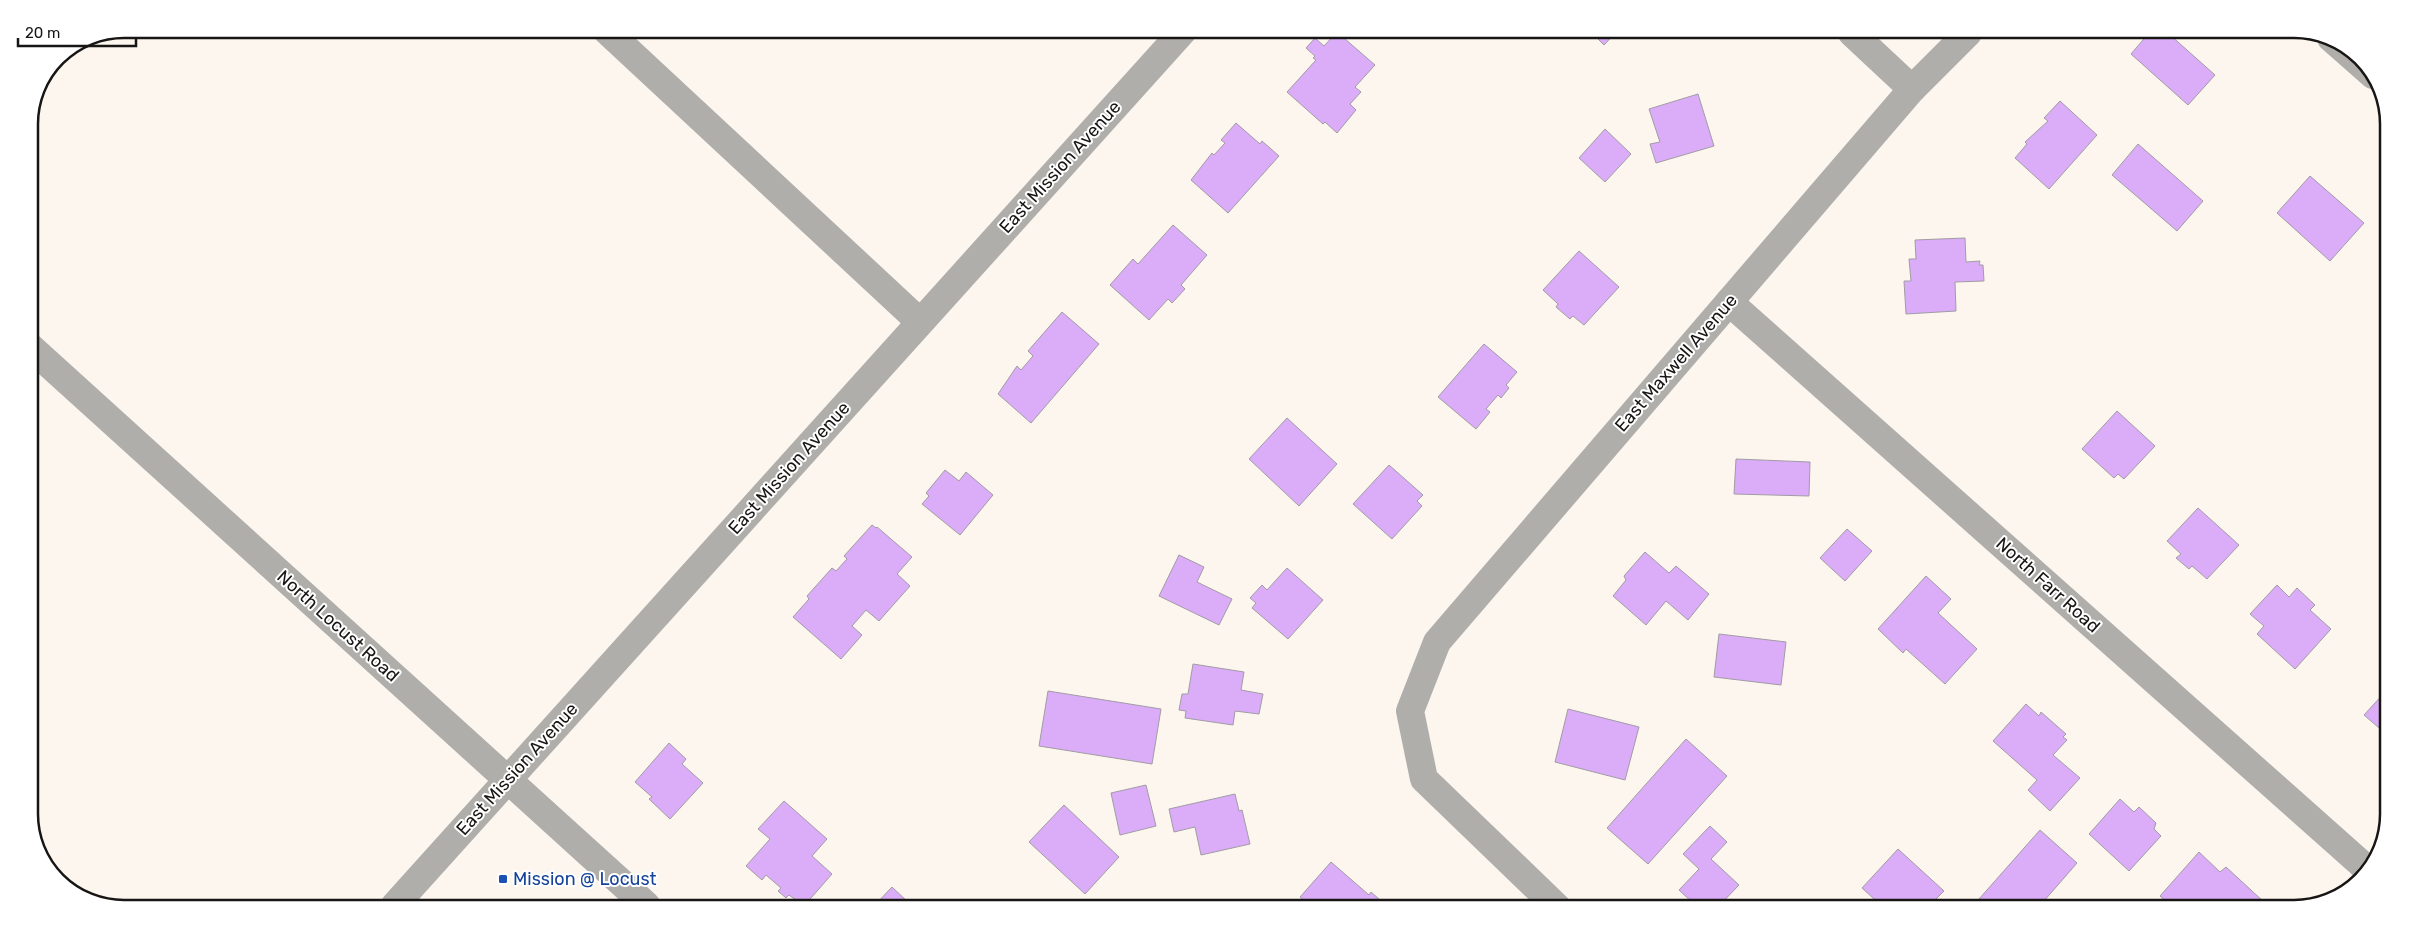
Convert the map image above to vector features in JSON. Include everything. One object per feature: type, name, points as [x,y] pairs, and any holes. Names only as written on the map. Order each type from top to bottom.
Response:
[{"type":"street","points":[[615,38],[920,322]]},
{"type":"street","name":"East Mission Avenue","points":[[400,900],[1177,38]]},
{"type":"street","points":[[1857,38],[1912,89]]},
{"type":"street","name":"East Maxwell Avenue","points":[[1550,900],[1424,779],[1410,711],[1437,642],[1912,89],[1963,38]]},
{"type":"street","name":"North Farr Road","points":[[1729,302],[2364,866]]},
{"type":"street","name":"North Locust Road","points":[[38,354],[640,900]]},
{"type":"building","points":[[1315,38],[1324,46],[1331,38],[1344,38],[1375,65],[1355,87],[1361,92],[1350,104],[1356,110],[1337,133],[1325,122],[1323,124],[1287,92],[1316,60],[1313,58],[1315,56],[1306,48]]},
{"type":"building","points":[[1597,38],[1610,38],[1604,45]]},
{"type":"building","points":[[2145,38],[2173,38],[2215,75],[2188,105],[2131,54]]},
{"type":"building","points":[[1698,94],[1714,146],[1656,163],[1650,144],[1660,142],[1649,109]]},
{"type":"building","points":[[2060,101],[2097,135],[2049,189],[2015,158],[2027,144],[2025,142],[2048,121],[2044,118]]},
{"type":"building","points":[[1236,123],[1260,144],[1262,141],[1279,156],[1228,213],[1191,180],[1212,153],[1214,155],[1225,143],[1221,140]]},
{"type":"building","points":[[1605,129],[1631,154],[1605,182],[1579,158]]},
{"type":"building","points":[[2138,144],[2203,201],[2177,231],[2112,175]]},
{"type":"building","points":[[2310,176],[2364,223],[2330,261],[2277,213]]},
{"type":"building","points":[[1173,225],[1207,255],[1181,285],[1185,289],[1172,303],[1168,299],[1149,320],[1110,285],[1133,259],[1138,264]]},
{"type":"building","points":[[1965,238],[1966,262],[1980,261],[1979,265],[1983,265],[1984,281],[1955,282],[1956,311],[1906,314],[1904,281],[1911,281],[1909,259],[1916,259],[1915,240]]},
{"type":"building","points":[[1579,251],[1619,287],[1584,325],[1573,316],[1570,319],[1556,307],[1558,304],[1543,290]]},
{"type":"building","points":[[1062,312],[1099,344],[1031,423],[998,394],[1017,366],[1021,370],[1033,356],[1028,351]]},
{"type":"building","points":[[1484,344],[1517,372],[1506,385],[1509,388],[1501,398],[1498,395],[1486,409],[1490,412],[1476,429],[1438,397]]},
{"type":"building","points":[[2117,411],[2155,446],[2124,479],[2118,474],[2114,478],[2082,449]]},
{"type":"building","points":[[1287,418],[1337,464],[1299,506],[1249,459]]},
{"type":"building","points":[[1736,459],[1810,462],[1809,496],[1734,494]]},
{"type":"building","points":[[1389,465],[1423,495],[1417,501],[1422,506],[1392,539],[1353,504]]},
{"type":"building","points":[[945,470],[959,481],[966,472],[993,495],[960,535],[922,504],[929,496],[926,493]]},
{"type":"building","points":[[2198,508],[2239,545],[2207,579],[2192,566],[2189,569],[2176,558],[2181,554],[2167,541]]},
{"type":"building","points":[[872,525],[877,527],[912,557],[897,574],[910,586],[879,621],[866,610],[852,626],[862,635],[841,659],[793,617],[809,599],[807,596],[832,568],[836,571],[847,559],[844,556]]},
{"type":"building","points":[[1847,529],[1872,551],[1845,581],[1820,558]]},
{"type":"building","points":[[1645,552],[1669,573],[1676,566],[1709,594],[1688,620],[1666,601],[1646,625],[1613,596],[1626,580],[1624,576]]},
{"type":"building","points":[[1179,555],[1204,567],[1197,582],[1232,599],[1219,625],[1159,596]]},
{"type":"building","points":[[1287,568],[1323,600],[1288,639],[1252,608],[1256,603],[1250,598],[1262,585],[1267,590]]},
{"type":"building","points":[[1926,576],[1951,599],[1938,613],[1977,649],[1945,684],[1906,649],[1903,653],[1878,629]]},
{"type":"building","points":[[2277,585],[2289,597],[2297,588],[2315,605],[2310,610],[2331,629],[2295,669],[2257,634],[2264,626],[2250,614]]},
{"type":"building","points":[[1719,634],[1786,642],[1781,685],[1714,677]]},
{"type":"building","points":[[1193,664],[1244,672],[1241,690],[1263,694],[1259,714],[1235,711],[1233,725],[1185,718],[1186,711],[1179,710],[1182,694],[1188,694]]},
{"type":"building","points":[[1048,691],[1161,709],[1152,764],[1039,746]]},
{"type":"building","points":[[2380,697],[2380,729],[2364,715]]},
{"type":"building","points":[[2026,704],[2039,716],[2041,712],[2066,734],[2063,737],[2067,740],[2053,755],[2080,778],[2050,811],[2028,790],[2037,780],[1993,741]]},
{"type":"building","points":[[1568,709],[1639,727],[1625,780],[1555,762]]},
{"type":"building","points":[[1686,739],[1727,776],[1648,864],[1607,828]]},
{"type":"building","points":[[669,743],[686,759],[682,764],[703,783],[670,819],[649,799],[652,797],[635,782]]},
{"type":"building","points":[[1146,785],[1156,826],[1120,835],[1111,793]]},
{"type":"building","points":[[1235,794],[1239,811],[1242,810],[1250,844],[1201,855],[1195,827],[1174,832],[1169,809]]},
{"type":"building","points":[[2120,799],[2134,812],[2139,807],[2156,823],[2154,829],[2161,836],[2129,871],[2089,834]]},
{"type":"building","points":[[784,801],[827,839],[812,856],[832,874],[809,900],[796,900],[789,895],[786,898],[778,891],[781,888],[766,875],[762,880],[746,866],[770,839],[758,829]]},
{"type":"building","points":[[1064,805],[1119,857],[1085,894],[1029,842]]},
{"type":"building","points":[[1710,826],[1727,842],[1711,859],[1739,885],[1725,900],[1690,900],[1679,890],[1699,869],[1683,854]]},
{"type":"building","points":[[2040,830],[2077,863],[2045,900],[1979,899]]},
{"type":"building","points":[[1898,849],[1944,891],[1935,900],[1875,900],[1862,888]]},
{"type":"building","points":[[2199,852],[2220,872],[2226,867],[2262,900],[2165,900],[2160,896]]},
{"type":"building","points":[[1331,862],[1369,895],[1371,892],[1380,900],[1303,900],[1300,897]]},
{"type":"building","points":[[892,887],[906,900],[880,900]]},
{"type":"place","name":"Mission @ Locust","points":[[503,879]]}]
